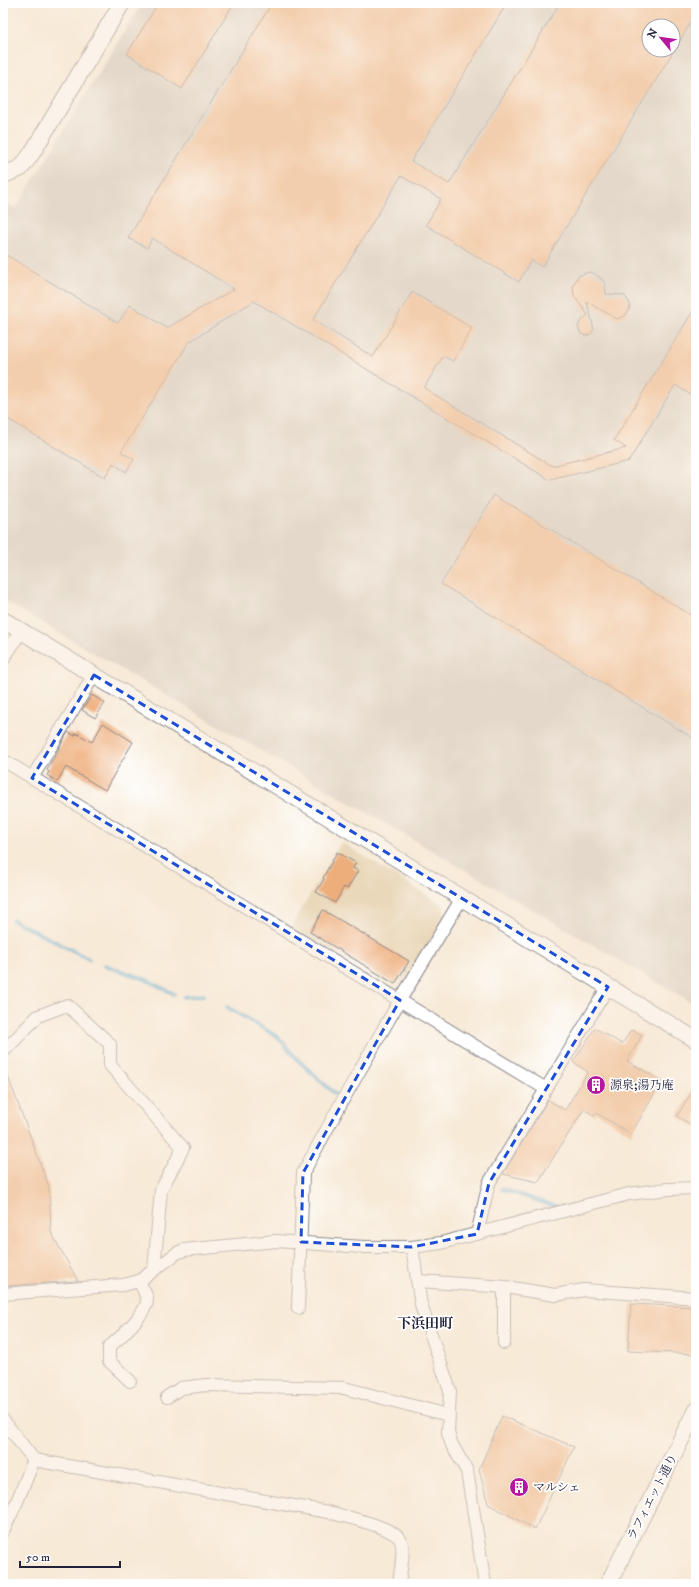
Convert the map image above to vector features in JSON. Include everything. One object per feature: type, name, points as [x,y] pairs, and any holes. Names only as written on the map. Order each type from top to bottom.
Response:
[{"type":"street","points":[[3,175],[21,168],[32,153],[122,3]]},
{"type":"street","points":[[3,620],[696,1040]]},
{"type":"street","points":[[3,660],[21,631]]},
{"type":"street","points":[[32,778],[94,676]]},
{"type":"street","points":[[3,760],[546,1088]]},
{"type":"street","points":[[298,1308],[303,1174],[400,1000],[462,898]]},
{"type":"street","points":[[477,1234],[490,1183],[608,987]]},
{"type":"street","points":[[3,1052],[38,1016],[67,1005],[110,1044],[110,1065],[183,1148],[161,1190],[154,1270]]},
{"type":"street","points":[[3,1294],[123,1285],[139,1281],[177,1253],[184,1250],[276,1241],[364,1247],[412,1247],[441,1243],[629,1194],[668,1189],[696,1188]]},
{"type":"street","points":[[412,1247],[421,1305],[450,1391],[448,1433],[452,1445],[467,1471],[485,1584]]},
{"type":"street","points":[[130,1381],[109,1361],[109,1347],[122,1337],[145,1308],[147,1299],[139,1281]]},
{"type":"street","points":[[418,1281],[504,1287],[555,1295],[584,1290],[696,1298]]},
{"type":"street","points":[[504,1287],[504,1343]]},
{"type":"street","points":[[167,1397],[181,1388],[206,1385],[344,1388],[448,1415]]},
{"type":"street","name":"ラフィエット通り","points":[[608,1584],[696,1410]]},
{"type":"street","points":[[4,1422],[34,1460],[355,1518],[392,1532],[401,1540],[403,1550],[398,1584]]},
{"type":"street","points":[[3,1531],[34,1460]]},
{"type":"highlighted area","points":[[94,675],[608,987],[489,1183],[477,1234],[412,1247],[301,1242],[303,1173],[400,1000],[32,778]]},
{"type":"shaded area","points":[[142,3],[696,3],[696,1005],[3,600],[3,201],[16,208]]},
{"type":"shaded area","points":[[341,842],[443,905],[446,916],[401,989],[395,990],[291,927]]},
{"type":"building","points":[[158,3],[234,3],[182,89],[127,54]]},
{"type":"building","points":[[272,3],[507,3],[411,161],[449,184],[560,3],[696,3],[696,14],[681,39],[681,18],[641,18],[641,58],[669,58],[542,267],[531,260],[519,282],[426,225],[441,199],[401,176],[313,320],[373,357],[412,292],[472,328],[453,361],[443,356],[424,388],[552,466],[626,448],[614,440],[696,306],[696,398],[675,385],[629,461],[550,480],[254,301],[189,342],[121,452],[134,459],[126,472],[113,463],[105,478],[3,416],[3,253],[118,323],[130,305],[167,328],[234,289],[152,238],[147,248],[128,238]]},
{"type":"building","points":[[588,272],[593,273],[602,279],[605,284],[606,294],[624,295],[630,306],[625,316],[617,319],[587,302],[594,329],[591,334],[586,336],[581,334],[578,327],[580,322],[588,315],[574,296],[573,286],[578,276]]},
{"type":"building","points":[[494,495],[696,618],[696,740],[441,584]]},
{"type":"building","points":[[92,695],[105,703],[95,718],[82,710]]},
{"type":"building","points":[[103,723],[133,742],[105,790],[66,767],[57,782],[47,775],[49,772],[47,770],[68,732],[75,736],[76,733],[92,742]]},
{"type":"building","points":[[337,852],[356,863],[353,868],[358,871],[347,889],[344,887],[335,903],[316,892]]},
{"type":"building","points":[[323,910],[409,961],[395,984],[310,932]]},
{"type":"building","points":[[595,1028],[622,1044],[631,1030],[642,1035],[627,1061],[662,1081],[631,1134],[596,1113],[594,1116],[584,1109],[538,1182],[503,1174],[548,1100],[565,1110],[588,1072],[573,1062]]},
{"type":"building","points":[[3,1066],[49,1187],[51,1232],[78,1281],[3,1286]]},
{"type":"building","points":[[696,1085],[696,1128],[677,1116]]},
{"type":"building","points":[[631,1304],[696,1307],[696,1354],[628,1351]]},
{"type":"building","name":"マルシェ","points":[[502,1416],[574,1447],[535,1529],[488,1504],[479,1469]]},
{"type":"waterway","points":[[13,920],[89,959]]},
{"type":"waterway","points":[[104,965],[145,979],[174,994]]},
{"type":"waterway","points":[[184,997],[204,995]]},
{"type":"waterway","points":[[227,1007],[278,1037],[298,1060],[336,1095]]},
{"type":"waterway","points":[[502,1189],[557,1207]]},
{"type":"place","name":"源泉;湯乃庵","points":[[596,1085]]},
{"type":"place","name":"マルシェ","points":[[519,1487]]},
{"type":"district","name":"下浜田町","points":[[425,1323]]}]
